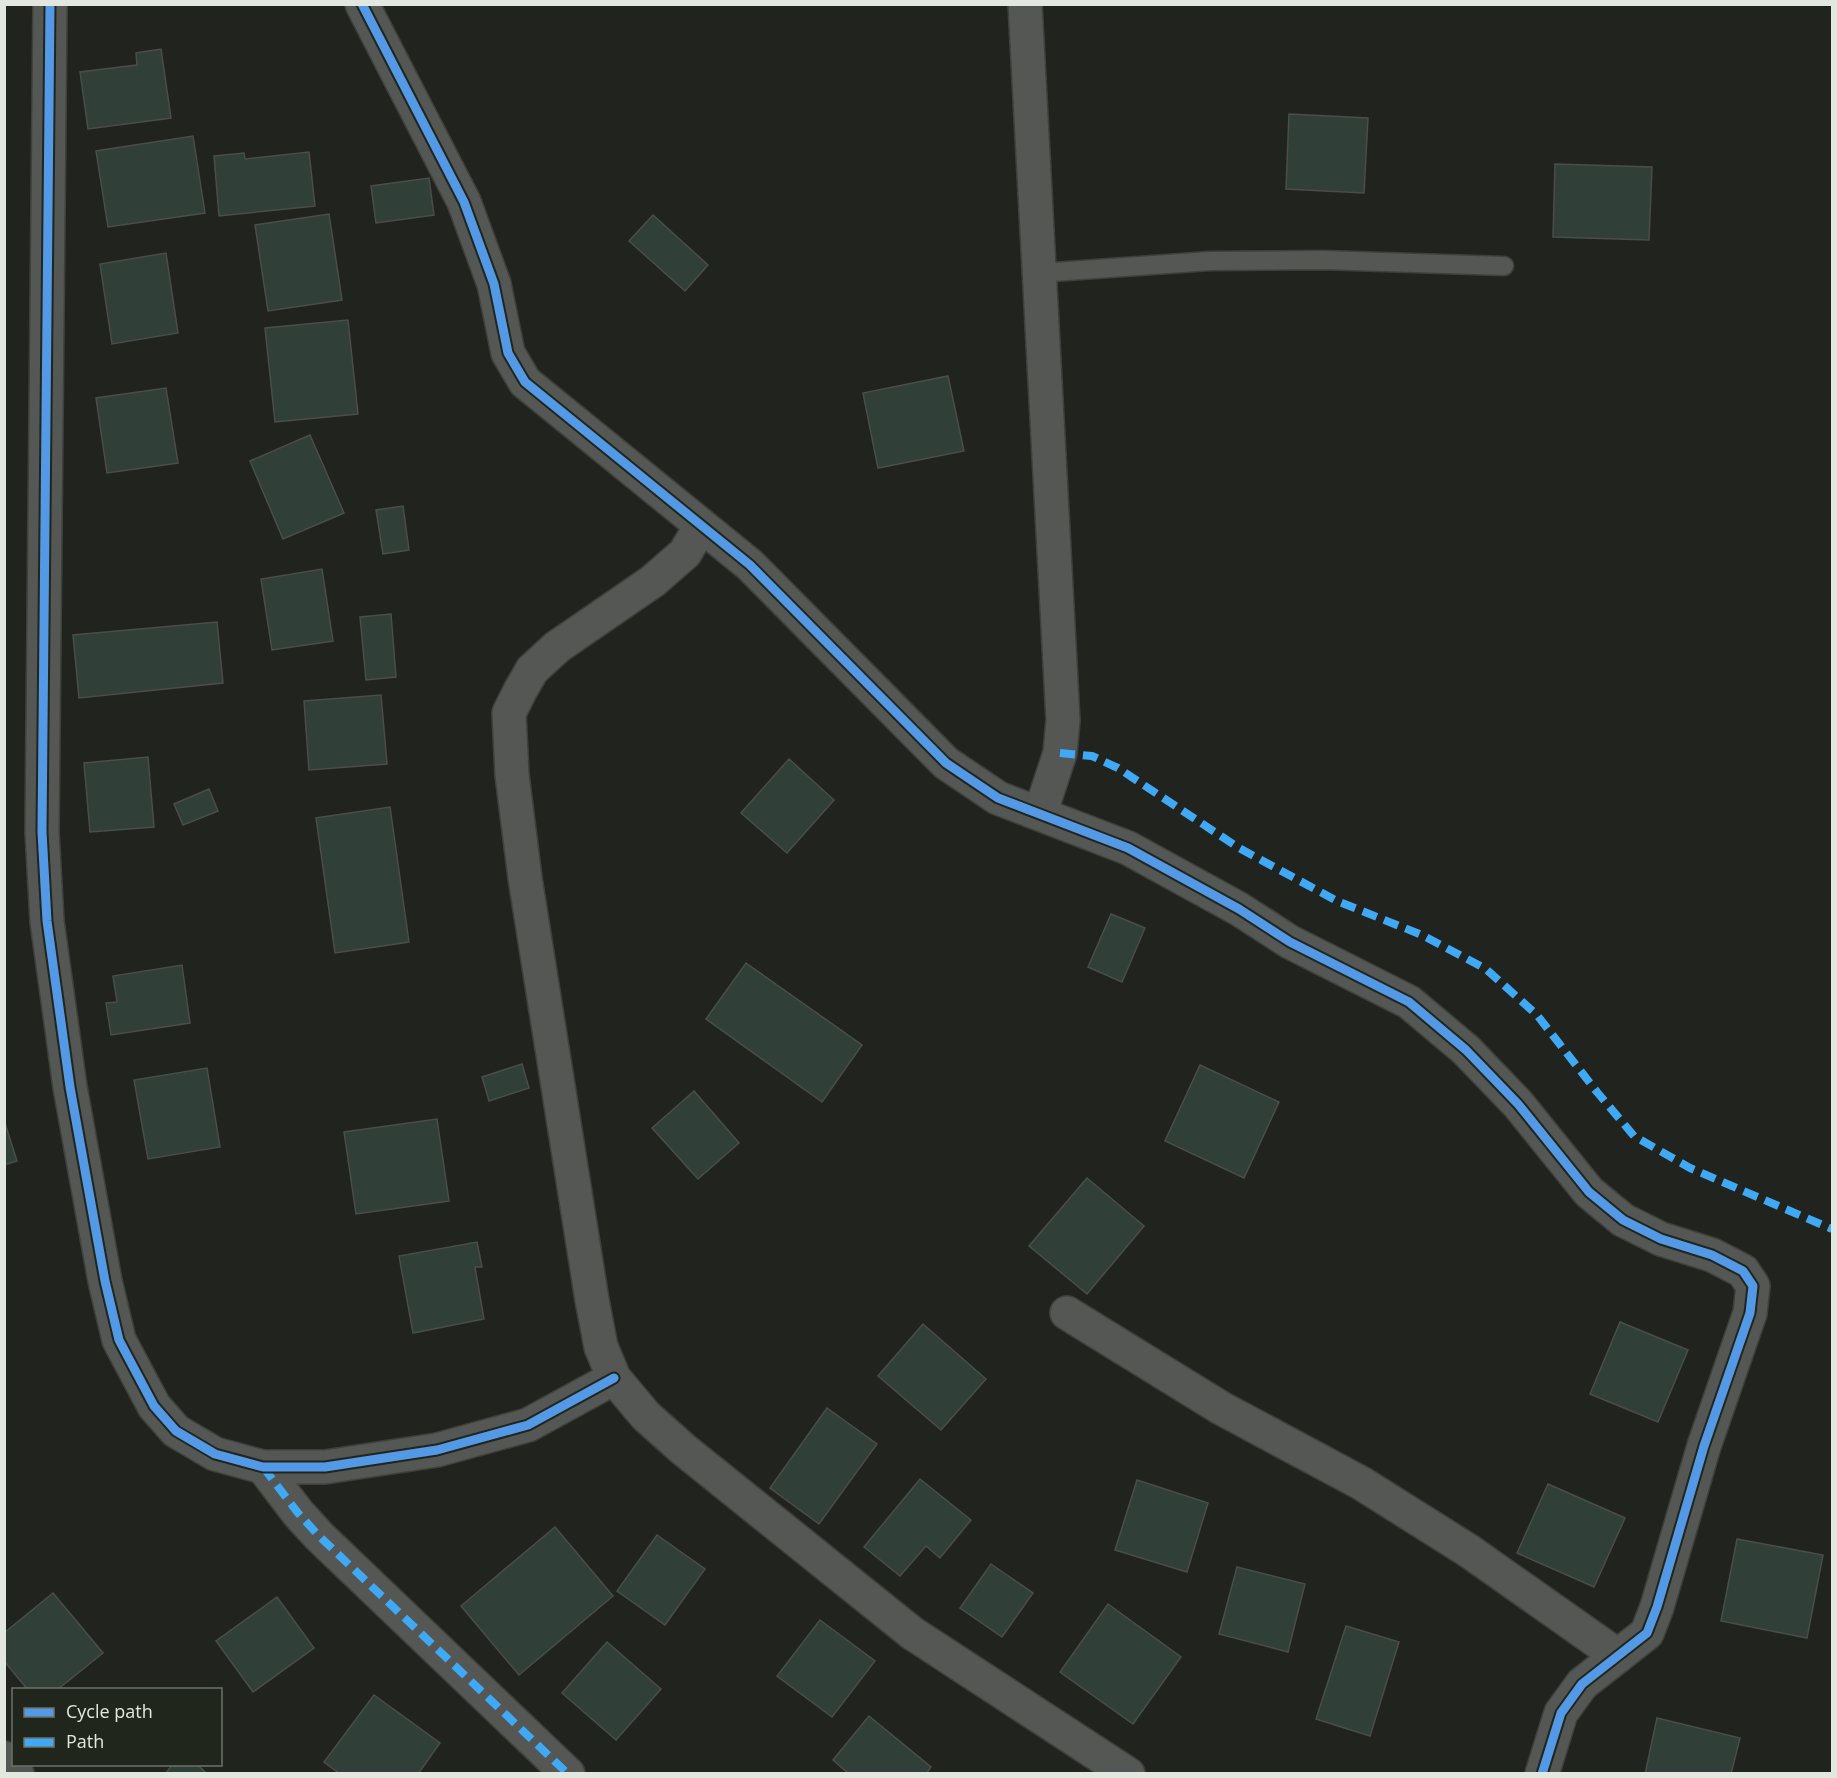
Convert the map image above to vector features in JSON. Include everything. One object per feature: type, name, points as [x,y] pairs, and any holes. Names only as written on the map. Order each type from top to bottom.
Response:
[{"type":"street","points":[[50,4],[42,832],[47,921],[69,1087],[105,1281],[119,1340],[154,1406],[176,1431],[216,1454],[262,1467],[325,1467],[437,1450],[528,1425],[614,1378]]},
{"type":"street","points":[[362,4],[464,202],[494,284],[508,353],[525,382],[750,565],[946,763],[998,798],[1128,848],[1239,909],[1290,942],[1409,1002],[1473,1058],[1518,1104],[1589,1192],[1623,1220],[1661,1239],[1712,1255],[1743,1271],[1753,1286],[1749,1313],[1704,1446],[1657,1607],[1647,1633],[1582,1684],[1562,1713],[1542,1773]]},
{"type":"street","points":[[1025,4],[1063,720],[1060,753],[1040,814]]},
{"type":"street","points":[[701,526],[685,553],[653,581],[557,647],[532,670],[509,713],[512,775],[538,960],[601,1347],[614,1378],[646,1416],[683,1449],[912,1633],[1128,1773]]},
{"type":"street","points":[[1067,1313],[1221,1408],[1361,1483],[1469,1551],[1618,1656]]},
{"type":"street","points":[[262,1467],[298,1513],[320,1536],[568,1773]]},
{"type":"street","points":[[4,1758],[17,1773]]},
{"type":"lane","points":[[1039,273],[1210,261],[1323,260],[1504,266]]},
{"type":"building","points":[[161,49],[171,118],[88,129],[80,72],[137,65],[136,53]]},
{"type":"building","points":[[1289,114],[1368,118],[1364,193],[1286,189]]},
{"type":"building","points":[[193,136],[205,213],[108,227],[96,151]]},
{"type":"building","points":[[309,152],[315,206],[219,216],[214,156],[244,153],[245,159]]},
{"type":"building","points":[[1555,164],[1652,167],[1649,240],[1553,237]]},
{"type":"building","points":[[429,178],[434,215],[376,223],[371,186]]},
{"type":"building","points":[[329,214],[342,300],[268,311],[255,225]]},
{"type":"building","points":[[653,215],[708,265],[685,291],[629,241]]},
{"type":"building","points":[[166,253],[178,333],[112,344],[100,264]]},
{"type":"building","points":[[348,320],[358,414],[275,422],[265,328]]},
{"type":"building","points":[[948,376],[964,451],[878,468],[863,393]]},
{"type":"building","points":[[166,388],[178,463],[107,473],[96,398]]},
{"type":"building","points":[[310,435],[344,513],[283,539],[250,461]]},
{"type":"building","points":[[403,506],[409,550],[383,554],[376,510]]},
{"type":"building","points":[[322,569],[333,641],[272,650],[261,579]]},
{"type":"building","points":[[391,614],[396,677],[366,680],[360,617]]},
{"type":"building","points":[[217,622],[223,683],[79,698],[73,635]]},
{"type":"building","points":[[381,695],[387,764],[309,770],[304,701]]},
{"type":"building","points":[[148,757],[154,827],[90,832],[84,763]]},
{"type":"building","points":[[789,759],[834,800],[787,853],[741,813]]},
{"type":"building","points":[[209,789],[218,811],[183,825],[174,804]]},
{"type":"building","points":[[390,807],[409,942],[335,953],[316,818]]},
{"type":"building","points":[[1111,914],[1145,928],[1122,982],[1088,967]]},
{"type":"building","points":[[746,963],[862,1045],[822,1102],[706,1019]]},
{"type":"building","points":[[182,965],[190,1023],[111,1035],[106,1003],[117,1002],[113,976]]},
{"type":"building","points":[[522,1064],[529,1088],[489,1101],[482,1077]]},
{"type":"building","points":[[1200,1065],[1279,1102],[1244,1178],[1165,1141]]},
{"type":"building","points":[[207,1068],[220,1147],[148,1159],[134,1080]]},
{"type":"building","points":[[694,1091],[739,1143],[698,1179],[652,1128]]},
{"type":"building","points":[[437,1119],[449,1201],[356,1214],[344,1132]]},
{"type":"building","points":[[4,1120],[17,1161],[4,1165]]},
{"type":"building","points":[[1087,1178],[1144,1226],[1087,1294],[1029,1246]]},
{"type":"building","points":[[477,1242],[482,1267],[475,1267],[484,1319],[413,1333],[399,1256]]},
{"type":"building","points":[[1620,1322],[1688,1350],[1658,1422],[1590,1394]]},
{"type":"building","points":[[923,1324],[986,1379],[941,1430],[878,1376]]},
{"type":"building","points":[[827,1408],[877,1444],[819,1524],[770,1488]]},
{"type":"building","points":[[920,1479],[971,1520],[940,1558],[926,1546],[900,1576],[864,1547]]},
{"type":"building","points":[[1137,1480],[1208,1503],[1187,1572],[1115,1550]]},
{"type":"building","points":[[1548,1484],[1625,1518],[1594,1587],[1517,1553]]},
{"type":"building","points":[[555,1527],[613,1596],[519,1675],[461,1606]]},
{"type":"building","points":[[657,1535],[705,1569],[665,1625],[617,1591]]},
{"type":"building","points":[[1737,1539],[1823,1555],[1807,1638],[1721,1621]]},
{"type":"building","points":[[991,1564],[1033,1593],[1002,1637],[960,1608]]},
{"type":"building","points":[[1237,1567],[1305,1584],[1288,1652],[1219,1634]]},
{"type":"building","points":[[53,1593],[103,1653],[59,1688],[26,1688],[4,1661],[4,1633]]},
{"type":"building","points":[[277,1597],[314,1648],[253,1692],[216,1641]]},
{"type":"building","points":[[1108,1604],[1181,1657],[1133,1724],[1060,1672]]},
{"type":"building","points":[[820,1620],[875,1661],[832,1717],[777,1676]]},
{"type":"building","points":[[1346,1626],[1399,1642],[1370,1736],[1316,1719]]},
{"type":"building","points":[[607,1642],[661,1689],[616,1740],[562,1693]]},
{"type":"building","points":[[374,1695],[440,1743],[418,1774],[340,1774],[324,1762]]},
{"type":"building","points":[[869,1716],[931,1767],[926,1774],[849,1774],[833,1760]]},
{"type":"building","points":[[1657,1718],[1740,1738],[1731,1774],[1645,1774]]},
{"type":"building","points":[[171,1766],[199,1766],[207,1774],[165,1774]]},
{"type":"marked path","points":[[1060,753],[1092,756],[1118,768],[1239,848],[1337,901],[1422,935],[1486,969],[1537,1015],[1634,1136],[1690,1168],[1832,1229]]},
{"type":"marked path","points":[[263,1467],[298,1513],[319,1536],[568,1774]]},
{"type":"cycle path","points":[[50,4],[42,832],[47,921],[70,1087],[105,1281],[119,1340],[154,1406],[176,1431],[215,1454],[263,1467],[325,1467],[437,1450],[528,1425],[614,1378]]},
{"type":"cycle path","points":[[362,4],[464,202],[494,284],[508,353],[525,382],[750,565],[946,763],[998,798],[1128,848],[1239,909],[1290,942],[1409,1002],[1466,1050],[1518,1104],[1589,1192],[1623,1220],[1661,1239],[1712,1255],[1743,1271],[1753,1286],[1750,1313],[1704,1446],[1657,1607],[1647,1633],[1582,1684],[1561,1713],[1542,1774]]}]
